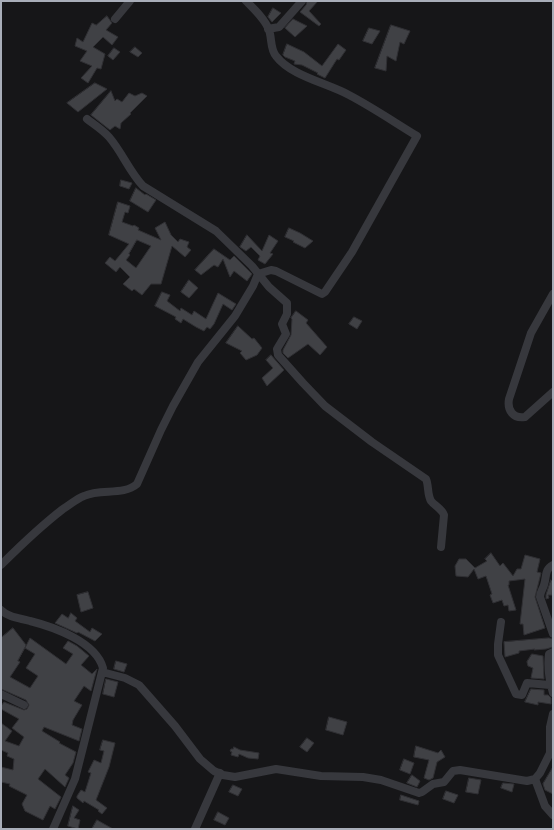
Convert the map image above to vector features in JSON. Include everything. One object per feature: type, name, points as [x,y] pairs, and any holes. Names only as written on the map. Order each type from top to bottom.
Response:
[{"type":"street","points":[[115,20],[130,1]]},
{"type":"street","points":[[246,1],[264,21],[268,29],[275,55],[282,62],[294,70],[348,95],[417,136],[352,252],[325,292],[320,293],[276,271],[271,270],[258,274]]},
{"type":"street","points":[[268,29],[279,27],[302,1]]},
{"type":"street","points":[[87,119],[110,138],[136,178],[143,186],[213,228],[252,266],[269,287],[287,303],[287,314],[282,324],[286,334],[277,349],[278,355],[325,406],[372,442],[426,479],[428,483],[430,500],[443,512],[444,515],[441,548]]},
{"type":"street","points":[[1,565],[47,521],[82,496],[92,493],[128,489],[137,484],[160,430],[198,362],[235,316],[253,286],[258,274]]},
{"type":"street","points":[[553,294],[531,333],[508,399],[508,407],[511,414],[525,417],[553,392]]},
{"type":"street","points":[[553,565],[546,572],[540,597],[553,634]]},
{"type":"street","points":[[1,610],[8,615],[45,626],[82,643],[94,652],[99,658],[103,668],[75,779],[53,829]]},
{"type":"street","points":[[501,622],[498,655],[516,694],[522,695],[527,683],[552,689]]},
{"type":"street","points":[[552,689],[548,677],[548,659],[549,654],[553,652]]},
{"type":"street","points":[[102,672],[125,678],[139,685],[175,726],[200,759],[214,771],[235,777],[276,769],[321,776],[363,777],[382,780],[419,793],[433,784],[444,782],[453,772],[460,770],[527,781],[535,779],[545,766],[552,744],[550,727],[553,714]]},
{"type":"street","points":[[1,694],[24,705]]},
{"type":"street","points":[[195,829],[220,773]]},
{"type":"street","points":[[535,779],[545,806],[553,815]]},
{"type":"building","points":[[307,1],[318,1],[309,11],[321,24],[319,26],[300,12],[306,5]]},
{"type":"building","points":[[273,8],[281,13],[272,22],[268,17]]},
{"type":"building","points":[[107,16],[112,23],[106,30],[118,37],[112,45],[103,37],[93,47],[105,54],[101,69],[97,68],[88,83],[81,78],[92,66],[80,61],[87,51],[75,46],[77,38],[83,42],[92,23],[96,25]]},
{"type":"building","points":[[293,19],[307,26],[295,37],[285,28]]},
{"type":"building","points":[[391,25],[410,31],[404,44],[400,42],[396,61],[387,56],[386,71],[375,68]]},
{"type":"building","points":[[369,28],[380,31],[372,44],[363,41]]},
{"type":"building","points":[[287,44],[304,52],[322,66],[338,44],[346,50],[339,60],[337,59],[325,78],[302,65],[294,64],[295,61],[285,57],[283,55]]},
{"type":"building","points":[[135,47],[142,53],[138,57],[130,52]]},
{"type":"building","points":[[114,48],[120,52],[113,60],[108,56]]},
{"type":"building","points":[[95,83],[107,89],[78,112],[67,103]]},
{"type":"building","points":[[111,91],[115,101],[117,99],[122,102],[129,93],[135,96],[142,93],[147,96],[121,123],[120,129],[115,126],[110,130],[91,115]]},
{"type":"building","points":[[121,180],[132,183],[129,189],[120,186]]},
{"type":"building","points":[[136,188],[145,195],[146,194],[156,200],[148,212],[130,201]]},
{"type":"building","points":[[118,202],[130,206],[128,213],[125,212],[122,222],[133,226],[134,225],[139,228],[138,230],[161,240],[155,228],[165,222],[171,235],[178,242],[180,239],[189,242],[187,247],[191,250],[185,257],[172,246],[161,284],[151,284],[142,295],[134,289],[132,291],[123,284],[130,277],[120,267],[116,272],[105,263],[110,257],[115,261],[129,244],[109,235]],"holes":[[[137,240],[151,246],[136,268],[126,260]]]},
{"type":"building","points":[[289,228],[313,241],[305,248],[293,242],[294,241],[285,237]]},
{"type":"building","points":[[247,235],[262,251],[269,235],[278,241],[270,253],[273,254],[265,264],[258,260],[260,256],[251,247],[246,251],[240,247]]},
{"type":"building","points":[[214,249],[230,260],[234,256],[252,274],[247,281],[234,271],[230,277],[223,259],[218,267],[214,265],[201,275],[195,270]]},
{"type":"building","points":[[189,280],[198,288],[189,298],[181,292]]},
{"type":"building","points":[[162,292],[170,295],[167,301],[180,311],[181,308],[192,315],[194,311],[206,319],[218,293],[236,304],[232,310],[223,304],[214,324],[210,329],[207,327],[204,331],[183,319],[181,323],[175,319],[176,317],[155,306]]},
{"type":"building","points":[[296,311],[308,320],[306,323],[327,347],[320,355],[308,344],[288,358],[283,353],[283,350],[291,335],[291,318]]},
{"type":"building","points":[[354,317],[362,321],[357,329],[349,324]]},
{"type":"building","points":[[238,326],[252,339],[254,338],[262,348],[257,355],[246,360],[240,353],[242,351],[226,343]]},
{"type":"building","points":[[271,355],[284,370],[267,386],[262,378],[273,368],[266,360]]},
{"type":"building","points":[[491,553],[500,566],[503,563],[513,576],[517,569],[521,569],[525,555],[540,559],[537,572],[541,573],[535,597],[545,628],[524,635],[523,624],[520,624],[525,579],[509,581],[508,585],[516,610],[509,611],[508,605],[504,606],[502,600],[493,603],[490,595],[492,594],[486,576],[478,579],[474,569],[468,577],[456,576],[455,566],[459,559],[466,559],[475,568],[487,561],[485,559]]},
{"type":"building","points":[[551,580],[553,582],[552,595],[548,595],[549,598],[546,599],[546,595]]},
{"type":"building","points":[[88,592],[93,608],[81,612],[77,595]]},
{"type":"building","points":[[71,613],[77,618],[75,621],[90,632],[92,628],[102,634],[95,641],[78,632],[77,633],[55,623],[62,614],[68,618]]},
{"type":"building","points":[[13,628],[26,645],[25,648],[30,638],[66,664],[73,654],[63,648],[68,641],[89,656],[81,665],[92,674],[97,669],[91,691],[84,686],[74,701],[82,705],[73,720],[72,725],[82,729],[79,741],[44,727],[42,731],[60,742],[59,743],[76,752],[73,763],[65,775],[69,778],[65,787],[45,769],[38,779],[61,797],[55,809],[50,806],[43,820],[25,811],[22,804],[27,795],[9,786],[10,784],[1,782],[1,767],[13,770],[14,759],[7,756],[8,753],[1,750],[1,723],[12,731],[5,741],[19,746],[24,737],[12,728],[19,719],[1,709],[1,706],[4,702],[24,710],[27,709],[29,705],[26,700],[1,689],[1,638]],"holes":[[[25,648],[35,654],[26,668],[38,676],[30,688],[10,677],[20,662],[18,661]]]},
{"type":"building","points":[[549,638],[553,639],[553,647],[519,651],[519,653],[505,657],[504,642]]},
{"type":"building","points":[[532,654],[543,656],[544,679],[531,678],[533,668],[528,666],[527,662]]},
{"type":"building","points":[[116,661],[127,664],[124,672],[114,669]]},
{"type":"building","points":[[106,679],[118,682],[114,697],[103,694]]},
{"type":"building","points":[[531,689],[544,690],[544,695],[548,695],[551,698],[551,704],[538,702],[538,705],[525,702]]},
{"type":"building","points":[[329,717],[347,722],[343,735],[326,730]]},
{"type":"building","points":[[307,738],[314,743],[307,752],[300,747]]},
{"type":"building","points":[[103,740],[115,743],[109,767],[96,800],[107,808],[102,814],[98,811],[99,810],[84,801],[83,803],[77,798],[77,796],[81,790],[85,792],[91,773],[88,772],[94,760],[101,763],[104,751],[100,750]]},
{"type":"building","points":[[416,746],[438,753],[441,750],[445,757],[437,762],[433,778],[429,780],[424,778],[429,760],[414,757]]},
{"type":"building","points":[[234,747],[240,750],[259,753],[258,759],[248,758],[239,754],[238,757],[231,755],[232,752],[230,751]]},
{"type":"building","points":[[404,759],[414,763],[410,774],[400,770]]},
{"type":"building","points":[[553,767],[553,794],[545,790],[543,784]]},
{"type":"building","points":[[412,775],[420,781],[417,787],[407,783]]},
{"type":"building","points":[[469,778],[481,780],[478,794],[466,792]]},
{"type":"building","points":[[503,783],[514,784],[512,792],[501,788]]},
{"type":"building","points":[[233,785],[242,789],[238,796],[229,792]]},
{"type":"building","points":[[446,791],[458,795],[454,803],[443,799]]},
{"type":"building","points":[[401,795],[419,801],[418,805],[400,800]]},
{"type":"building","points":[[73,806],[79,810],[74,818],[80,820],[78,829],[68,826]]},
{"type":"building","points":[[218,812],[229,818],[225,825],[214,820]]},
{"type":"building","points":[[97,820],[113,829],[92,829]]}]
